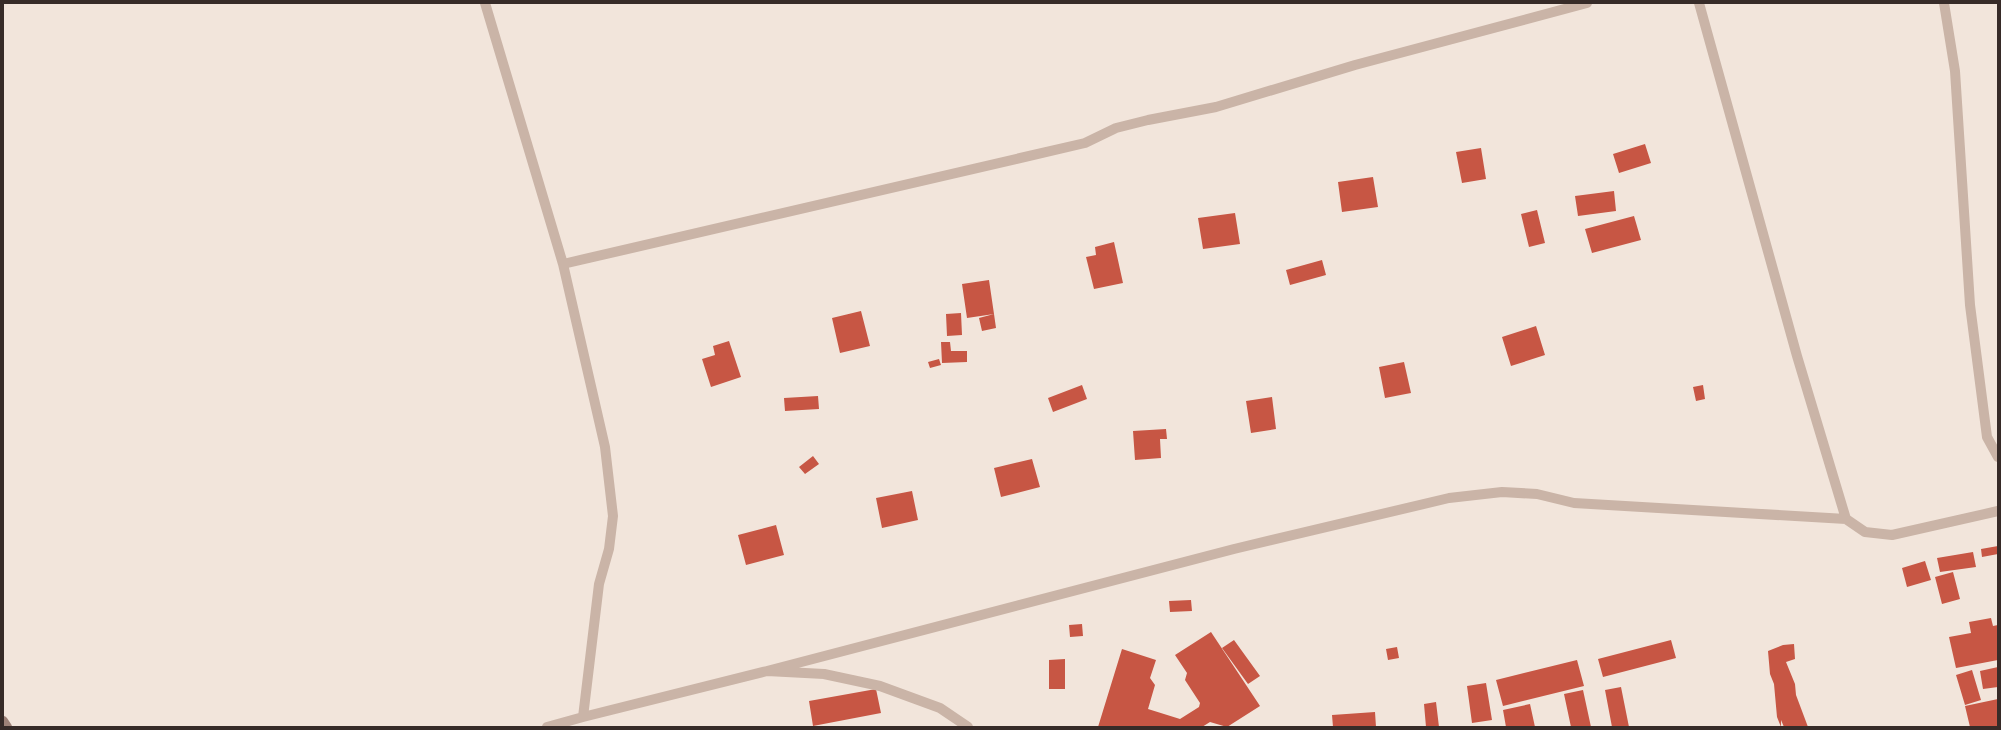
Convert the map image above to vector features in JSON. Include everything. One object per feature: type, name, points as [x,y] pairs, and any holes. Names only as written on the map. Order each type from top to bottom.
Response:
[{"type":"main road","points":[[3,721],[7,727]]},
{"type":"street","points":[[485,3],[563,264],[605,447],[613,516],[609,549],[599,584],[583,717]]},
{"type":"street","points":[[563,264],[1085,143],[1116,128],[1148,120],[1216,107],[1355,65],[1587,3]]},
{"type":"street","points":[[1699,3],[1797,356],[1846,519]]},
{"type":"street","points":[[1944,3],[1955,71],[1970,305],[1987,437],[1998,458]]},
{"type":"street","points":[[547,727],[1226,551],[1448,498],[1502,492],[1537,494],[1574,503],[1846,519],[1865,532],[1892,535],[1998,511]]},
{"type":"street","points":[[767,671],[824,674],[880,686],[940,708],[968,727]]},
{"type":"building","points":[[1645,144],[1651,163],[1619,173],[1613,154]]},
{"type":"building","points":[[1481,148],[1486,179],[1462,183],[1456,152]]},
{"type":"building","points":[[1373,177],[1378,207],[1342,212],[1338,182]]},
{"type":"building","points":[[1614,191],[1616,211],[1578,216],[1575,196]]},
{"type":"building","points":[[1537,210],[1545,243],[1529,247],[1521,214]]},
{"type":"building","points":[[1235,213],[1240,244],[1203,249],[1198,218]]},
{"type":"building","points":[[1634,216],[1641,240],[1592,253],[1585,229]]},
{"type":"building","points":[[1114,242],[1123,283],[1094,289],[1086,257],[1096,255],[1095,247]]},
{"type":"building","points":[[1322,260],[1326,275],[1290,285],[1286,270]]},
{"type":"building","points":[[989,280],[994,314],[967,318],[962,284]]},
{"type":"building","points":[[861,311],[870,346],[840,353],[832,318]]},
{"type":"building","points":[[961,313],[962,335],[947,336],[946,314]]},
{"type":"building","points":[[994,314],[996,328],[982,331],[979,318]]},
{"type":"building","points":[[1536,326],[1545,355],[1511,366],[1502,337]]},
{"type":"building","points":[[729,341],[741,377],[711,387],[702,359],[715,355],[713,346]]},
{"type":"building","points":[[941,342],[950,342],[951,351],[967,351],[967,362],[942,363]]},
{"type":"building","points":[[939,359],[941,365],[930,368],[928,362]]},
{"type":"building","points":[[1404,362],[1411,393],[1385,398],[1379,367]]},
{"type":"building","points":[[1082,385],[1087,399],[1053,412],[1048,398]]},
{"type":"building","points":[[1703,385],[1705,399],[1696,401],[1693,387]]},
{"type":"building","points":[[818,396],[819,409],[785,411],[784,398]]},
{"type":"building","points":[[1272,397],[1276,429],[1251,433],[1246,401]]},
{"type":"building","points":[[1166,429],[1167,439],[1160,439],[1161,458],[1135,460],[1133,431]]},
{"type":"building","points":[[813,456],[819,464],[805,474],[799,467]]},
{"type":"building","points":[[1032,459],[1040,487],[1001,497],[994,468]]},
{"type":"building","points":[[912,491],[918,520],[882,528],[876,498]]},
{"type":"building","points":[[776,525],[784,555],[746,565],[738,535]]},
{"type":"building","points":[[1998,546],[1998,554],[1982,557],[1981,549]]},
{"type":"building","points":[[1973,552],[1976,567],[1940,572],[1937,558]]},
{"type":"building","points":[[1925,561],[1931,580],[1907,587],[1902,568]]},
{"type":"building","points":[[1953,572],[1960,599],[1942,604],[1935,577]]},
{"type":"building","points":[[1191,600],[1192,611],[1170,612],[1169,601]]},
{"type":"building","points":[[1991,618],[1993,626],[1998,625],[1998,660],[1956,668],[1949,637],[1971,633],[1969,622]]},
{"type":"building","points":[[1082,624],[1083,636],[1070,637],[1069,625]]},
{"type":"building","points":[[1211,632],[1260,706],[1227,727],[1210,722],[1202,727],[1098,727],[1122,649],[1156,660],[1150,678],[1155,685],[1148,709],[1180,719],[1199,707],[1200,703],[1185,680],[1187,673],[1175,655]]},
{"type":"building","points":[[1234,640],[1260,676],[1248,684],[1222,648]]},
{"type":"building","points":[[1671,640],[1676,658],[1603,677],[1598,659]]},
{"type":"building","points":[[1794,644],[1795,659],[1786,662],[1795,684],[1796,695],[1808,727],[1784,727],[1781,720],[1781,727],[1777,717],[1774,684],[1770,674],[1768,651],[1783,645]]},
{"type":"building","points":[[1397,647],[1399,658],[1388,660],[1386,649]]},
{"type":"building","points":[[1065,659],[1065,689],[1049,689],[1049,660]]},
{"type":"building","points":[[1577,660],[1584,686],[1503,706],[1496,680]]},
{"type":"building","points":[[1998,667],[1998,687],[1983,689],[1980,671]]},
{"type":"building","points":[[1972,670],[1981,700],[1965,705],[1956,675]]},
{"type":"building","points":[[1486,683],[1492,720],[1472,723],[1467,686]]},
{"type":"building","points":[[1621,687],[1629,727],[1612,727],[1605,690]]},
{"type":"building","points":[[876,689],[881,713],[813,726],[809,701]]},
{"type":"building","points":[[1583,690],[1591,727],[1571,727],[1564,694]]},
{"type":"building","points":[[1998,699],[1998,727],[1970,727],[1965,706]]},
{"type":"building","points":[[1436,702],[1439,727],[1426,727],[1424,704]]},
{"type":"building","points":[[1530,704],[1535,727],[1506,727],[1503,710]]},
{"type":"building","points":[[1375,712],[1376,727],[1333,727],[1332,715]]}]
